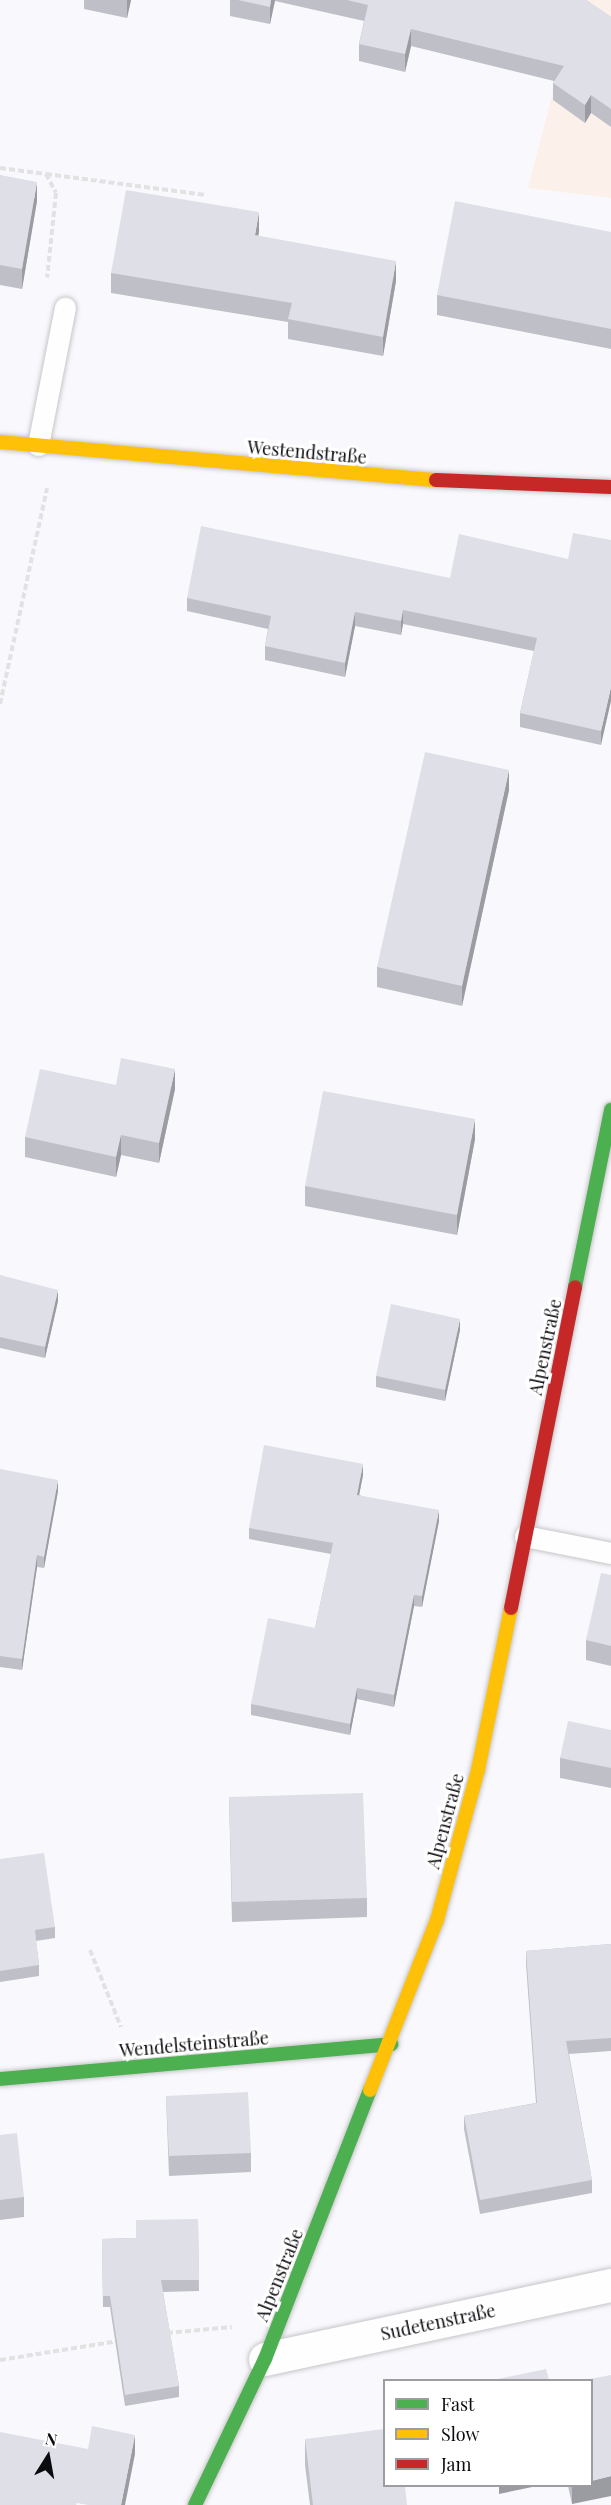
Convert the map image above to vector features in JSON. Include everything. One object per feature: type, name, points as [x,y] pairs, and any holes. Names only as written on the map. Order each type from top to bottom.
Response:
[{"type":"street","name":"Westendstraße","points":[[0,442],[404,479],[611,487]]},
{"type":"street","name":"Alpenstraße","points":[[195,2505],[265,2360],[391,2044],[436,1920],[478,1770],[611,1110]]},
{"type":"street","name":"Wendelsteinstraße","points":[[0,2079],[391,2044]]},
{"type":"street","name":"Sudetenstraße","points":[[265,2360],[611,2285]]},
{"type":"lane","points":[[47,446],[65,308]]},
{"type":"lane","points":[[525,1536],[611,1553]]},
{"type":"path","points":[[0,168],[206,195]]},
{"type":"path","points":[[46,174],[56,193],[46,284],[65,308]]},
{"type":"path","points":[[0,704],[47,446]]},
{"type":"path","points":[[90,1950],[137,2067]]},
{"type":"path","points":[[160,2334],[228,2323],[265,2360]]},
{"type":"path","points":[[0,2360],[125,2340]]},
{"type":"shaded area","points":[[577,0],[611,0],[611,198],[528,188]]},
{"type":"building","points":[[238,0],[271,0],[270,7]]},
{"type":"building","points":[[347,0],[586,0],[611,17],[611,109],[591,95],[585,105],[553,83],[564,66],[411,29],[405,54],[359,44],[368,5]]},
{"type":"building","points":[[0,175],[37,182],[22,269],[0,265]]},
{"type":"building","points":[[126,190],[259,212],[255,235],[396,261],[383,337],[288,319],[292,303],[111,273]]},
{"type":"building","points":[[455,201],[611,232],[611,329],[437,295]]},
{"type":"building","points":[[201,526],[450,578],[459,534],[568,559],[573,533],[611,540],[611,687],[601,731],[520,713],[537,638],[403,610],[401,621],[355,612],[345,663],[265,646],[271,616],[187,598]]},
{"type":"building","points":[[425,752],[509,770],[462,986],[377,967]]},
{"type":"building","points":[[121,1058],[175,1069],[159,1143],[121,1135],[116,1157],[25,1137],[40,1069],[116,1085]]},
{"type":"building","points":[[323,1091],[475,1119],[457,1215],[305,1186]]},
{"type":"building","points":[[0,1275],[58,1290],[45,1347],[0,1337]]},
{"type":"building","points":[[391,1304],[460,1319],[445,1390],[376,1376]]},
{"type":"building","points":[[264,1445],[363,1464],[357,1495],[439,1510],[422,1596],[414,1595],[394,1695],[357,1688],[350,1724],[251,1704],[268,1618],[315,1628],[333,1543],[249,1528]]},
{"type":"building","points":[[0,1469],[58,1480],[44,1557],[37,1555],[22,1659],[0,1656]]},
{"type":"building","points":[[601,1573],[611,1575],[611,1646],[586,1640]]},
{"type":"building","points":[[568,1721],[611,1730],[611,1768],[560,1758]]},
{"type":"building","points":[[363,1793],[367,1898],[232,1902],[229,1797]]},
{"type":"building","points":[[44,1853],[55,1927],[35,1930],[39,1965],[0,1971],[0,1859]]},
{"type":"building","points":[[611,1944],[611,2038],[566,2041],[592,2180],[480,2200],[464,2116],[537,2103],[526,1951]]},
{"type":"building","points":[[248,2092],[251,2153],[169,2156],[166,2096]]},
{"type":"building","points":[[17,2133],[24,2197],[0,2200],[0,2135]]},
{"type":"building","points":[[198,2219],[199,2280],[161,2280],[179,2386],[125,2395],[110,2296],[103,2296],[102,2239],[136,2238],[136,2220]]},
{"type":"building","points":[[546,2369],[549,2379],[498,2379]]},
{"type":"building","points":[[611,2375],[611,2476],[593,2480],[593,2379],[589,2379]]},
{"type":"building","points":[[92,2426],[135,2435],[121,2505],[77,2503],[76,2505],[0,2505],[0,2432],[88,2449]]},
{"type":"building","points":[[383,2429],[383,2487],[405,2487],[407,2505],[313,2505],[305,2439]]},
{"type":"traffic: fast","points":[[575,1287],[611,1110]]},
{"type":"traffic: fast","points":[[0,2079],[391,2044]]},
{"type":"traffic: fast","points":[[195,2505],[265,2359],[370,2090]]},
{"type":"traffic: slow","points":[[0,442],[436,480]]},
{"type":"traffic: slow","points":[[370,2090],[437,1920],[478,1770],[511,1608]]},
{"type":"traffic: jam","points":[[436,480],[611,487]]},
{"type":"traffic: jam","points":[[511,1608],[575,1287]]}]
